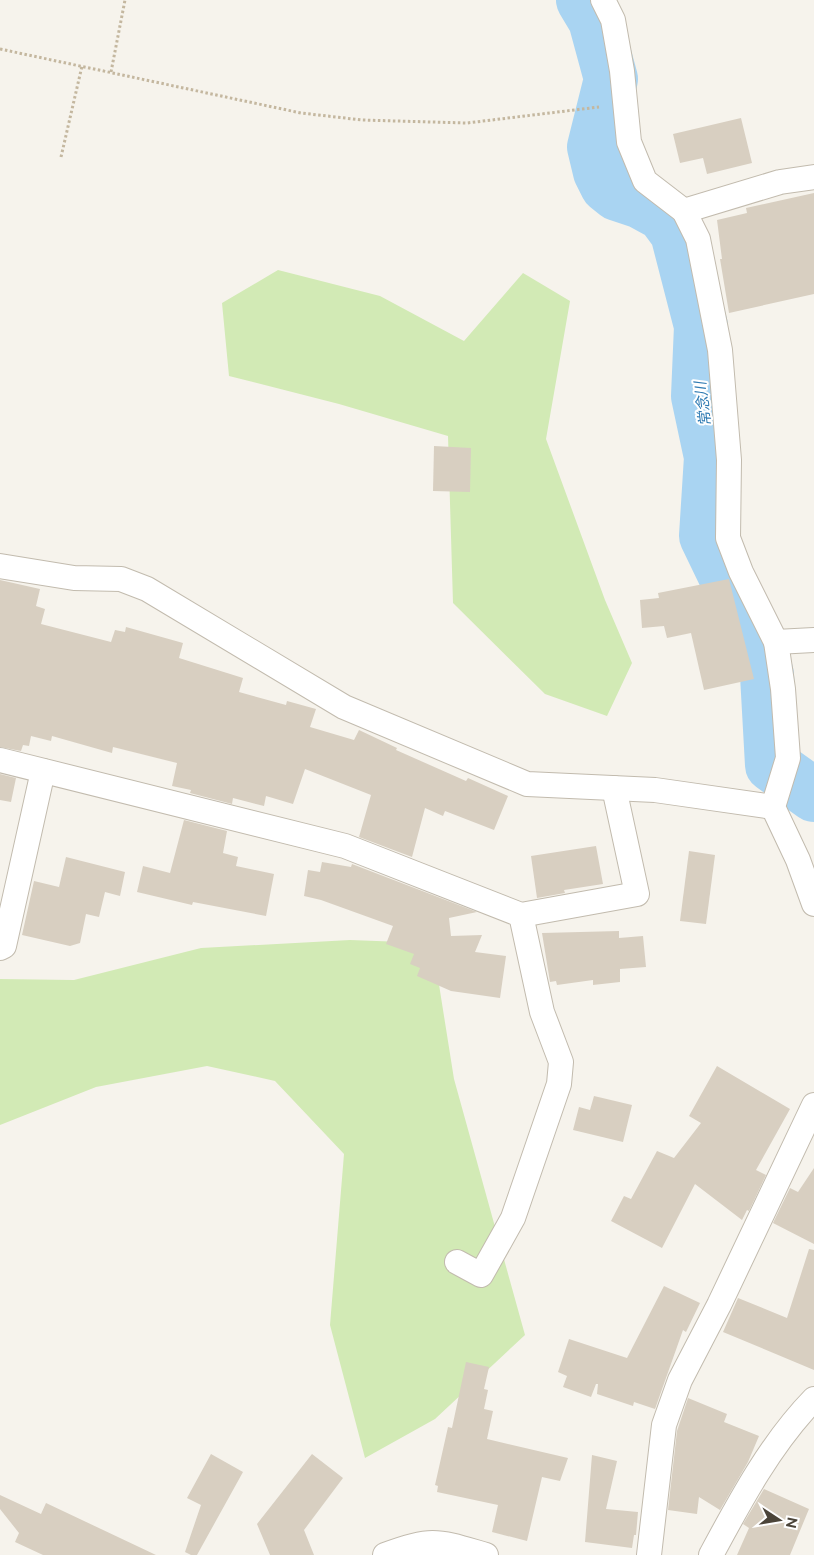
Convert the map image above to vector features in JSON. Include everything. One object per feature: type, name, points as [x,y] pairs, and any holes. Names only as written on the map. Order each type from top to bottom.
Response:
[{"type":"street","points":[[603,0],[613,20],[626,104],[628,142],[645,181],[684,211],[698,239],[720,350],[728,460],[728,538],[741,572],[776,642],[783,689],[788,758],[773,806],[798,860],[814,904]]},
{"type":"street","points":[[684,211],[780,182],[814,177]]},
{"type":"street","points":[[0,566],[74,578],[121,579],[147,589],[344,706],[527,784],[655,790],[773,806]]},
{"type":"street","points":[[776,642],[814,640]]},
{"type":"street","points":[[0,760],[345,846],[521,915],[637,894],[614,788]]},
{"type":"street","points":[[0,948],[4,946],[42,771]]},
{"type":"street","points":[[458,1262],[481,1276],[513,1218],[559,1084],[561,1062],[542,1012],[521,915]]},
{"type":"street","points":[[649,1555],[664,1425],[680,1380],[719,1305],[814,1105]]},
{"type":"street","points":[[711,1555],[733,1514],[794,1419],[814,1398]]},
{"type":"street","points":[[385,1555],[416,1543],[442,1542],[486,1555]]},
{"type":"path","points":[[111,72],[126,0]]},
{"type":"path","points":[[0,49],[301,113],[362,120],[466,123],[626,104]]},
{"type":"path","points":[[61,157],[82,66]]},
{"type":"green space","points":[[278,270],[380,296],[464,341],[523,273],[570,301],[546,439],[605,600],[632,663],[607,716],[545,694],[453,603],[448,436],[339,404],[229,376],[222,303]]},
{"type":"green space","points":[[350,940],[403,942],[437,972],[454,1079],[525,1335],[435,1419],[365,1458],[330,1325],[344,1154],[275,1081],[207,1066],[96,1087],[0,1125],[0,979],[74,980],[201,948]]},
{"type":"building","points":[[741,118],[752,163],[707,174],[703,158],[680,163],[673,134]]},
{"type":"building","points":[[814,193],[814,294],[729,313],[720,259],[722,259],[717,220],[747,213],[746,208]]},
{"type":"building","points":[[434,446],[471,448],[470,492],[433,491]]},
{"type":"building","points":[[729,579],[754,679],[704,690],[691,633],[667,638],[664,626],[642,628],[640,600],[659,598],[658,593]]},
{"type":"building","points":[[0,580],[40,589],[36,606],[45,609],[41,624],[111,642],[115,630],[125,632],[126,627],[183,643],[179,658],[243,678],[239,692],[286,705],[287,701],[316,709],[310,727],[354,740],[359,730],[397,748],[396,750],[466,781],[468,778],[508,796],[494,830],[445,811],[443,816],[425,808],[412,857],[359,837],[371,795],[305,769],[293,804],[266,796],[264,806],[233,798],[232,804],[190,793],[191,790],[172,786],[177,763],[113,747],[112,753],[52,736],[51,741],[31,736],[29,746],[23,745],[21,751],[0,747]]},
{"type":"building","points":[[0,774],[16,778],[11,802],[0,800]]},
{"type":"building","points":[[184,820],[227,831],[223,853],[238,857],[236,866],[274,874],[266,916],[193,902],[192,905],[137,892],[143,866],[170,873]]},
{"type":"building","points":[[596,846],[603,884],[564,890],[565,893],[537,898],[531,856]]},
{"type":"building","points":[[689,851],[715,855],[706,924],[680,921]]},
{"type":"building","points":[[66,857],[125,872],[120,896],[105,892],[99,917],[86,914],[80,943],[70,946],[22,935],[34,881],[59,887]]},
{"type":"building","points":[[322,862],[351,867],[352,864],[477,912],[449,918],[451,936],[482,935],[475,952],[506,956],[500,998],[451,991],[417,976],[420,968],[410,964],[414,954],[386,944],[393,926],[321,900],[304,896],[308,870],[320,872]]},
{"type":"building","points":[[619,931],[619,938],[643,936],[646,967],[620,969],[620,982],[593,985],[593,980],[557,985],[556,981],[550,982],[542,933]]},
{"type":"building","points":[[717,1066],[790,1109],[756,1170],[766,1175],[749,1211],[747,1210],[742,1220],[695,1184],[662,1248],[611,1221],[624,1196],[631,1199],[657,1151],[674,1158],[701,1123],[689,1116]]},
{"type":"building","points":[[594,1096],[632,1105],[623,1142],[573,1130],[579,1107],[590,1110]]},
{"type":"building","points":[[814,1168],[814,1244],[773,1223],[790,1188],[798,1192]]},
{"type":"building","points":[[809,1249],[814,1250],[814,1370],[723,1332],[738,1298],[787,1318]]},
{"type":"building","points":[[664,1286],[700,1303],[686,1332],[683,1330],[655,1409],[634,1402],[633,1406],[597,1394],[598,1384],[596,1384],[591,1397],[563,1387],[567,1376],[558,1372],[569,1339],[627,1358]]},
{"type":"building","points":[[466,1362],[489,1367],[484,1389],[488,1390],[484,1409],[493,1411],[487,1439],[568,1458],[560,1481],[542,1477],[527,1541],[492,1532],[498,1505],[437,1492],[438,1486],[435,1485],[448,1427],[452,1428]]},
{"type":"building","points":[[688,1398],[727,1414],[724,1422],[759,1436],[748,1462],[720,1510],[699,1497],[697,1514],[668,1510],[677,1431]]},
{"type":"building","points":[[211,1454],[243,1472],[197,1555],[191,1555],[185,1552],[201,1505],[187,1498]]},
{"type":"building","points":[[312,1454],[343,1478],[304,1530],[314,1555],[270,1555],[257,1524]]},
{"type":"building","points":[[592,1455],[617,1461],[606,1509],[638,1512],[636,1535],[634,1535],[632,1548],[585,1542]]},
{"type":"building","points":[[764,1489],[809,1509],[790,1555],[737,1555],[749,1528],[743,1524]]},
{"type":"building","points":[[0,1495],[41,1514],[46,1503],[156,1555],[43,1555],[15,1542],[19,1533],[0,1509]]},
{"type":"waterway","name":"常念川","points":[[583,0],[595,20],[611,79],[594,147],[600,172],[607,186],[617,194],[641,202],[663,214],[677,233],[701,326],[698,396],[711,457],[706,536],[760,648],[767,675],[772,765],[814,795]]}]
